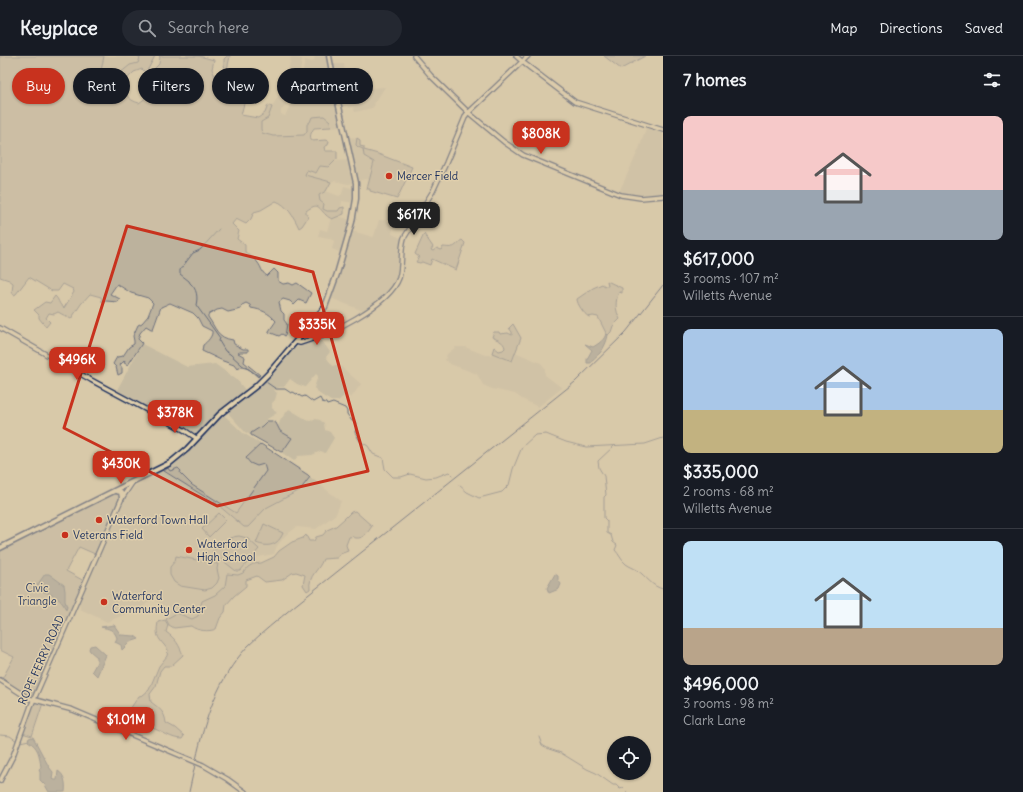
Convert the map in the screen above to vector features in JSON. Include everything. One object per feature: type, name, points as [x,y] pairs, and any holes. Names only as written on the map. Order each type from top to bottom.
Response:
[{"type":"main road","points":[[0,548],[176,459],[224,411],[256,385],[296,342],[322,311],[332,290],[352,222],[356,199],[356,183],[329,56]]},
{"type":"main road","points":[[414,56],[431,76],[469,113],[504,142],[528,158],[621,195],[641,198],[663,196]]},
{"type":"main road","points":[[516,56],[575,102],[663,130]]},
{"type":"main road","points":[[296,342],[300,343],[335,330],[382,301],[392,291],[400,274],[405,236],[427,202],[446,163],[466,115],[528,56]]},
{"type":"main road","points":[[0,328],[179,427],[196,438]]},
{"type":"main road","name":"ROPE FERRY ROAD","points":[[0,781],[13,756],[34,699],[122,498],[133,482]]},
{"type":"main road","points":[[110,493],[120,491],[122,498]]},
{"type":"main road","points":[[0,680],[28,698],[73,710],[203,765],[223,776],[245,792]]},
{"type":"highlighted area","points":[[127,226],[313,272],[368,471],[217,506],[64,428]]},
{"type":"shaded area","points":[[96,56],[138,56],[140,58],[138,63],[130,65],[126,68],[100,68]]},
{"type":"shaded area","points":[[291,56],[302,59],[301,68],[289,68]]},
{"type":"shaded area","points":[[315,56],[327,56],[329,68],[303,68],[305,60],[312,62],[314,61]]},
{"type":"shaded area","points":[[333,64],[344,64],[344,68],[334,68]]},
{"type":"shaded area","points":[[385,87],[372,108],[355,112],[353,107],[342,107],[341,104],[373,104],[373,88]]},
{"type":"shaded area","points":[[277,98],[277,104],[287,104],[281,110],[281,114],[285,116],[290,104],[337,104],[341,126],[331,127],[329,121],[324,116],[313,116],[304,135],[273,136],[262,133],[261,122],[268,118]]},
{"type":"shaded area","points":[[646,128],[663,133],[663,193],[642,195],[619,193],[639,149]]},
{"type":"shaded area","points":[[348,137],[357,138],[356,145],[364,150],[367,159],[374,162],[370,172],[372,173],[370,180],[365,179],[358,181]]},
{"type":"shaded area","points":[[349,160],[354,183],[348,184],[334,181],[331,182],[305,175],[307,170],[313,172],[318,171],[320,166],[329,167],[336,161]]},
{"type":"shaded area","points":[[344,186],[355,189],[354,203],[342,201],[341,208],[336,212],[323,209],[324,204],[320,201],[320,194],[326,191],[339,196],[342,194]]},
{"type":"shaded area","points":[[338,216],[351,220],[342,253],[332,249],[334,241],[329,238],[318,236],[320,229],[327,231],[331,218]]},
{"type":"shaded area","points":[[379,220],[385,220],[394,225],[392,234],[403,239],[397,278],[392,288],[380,300],[363,311],[331,298],[352,231],[373,237]]},
{"type":"shaded area","points":[[324,312],[336,317],[344,323],[333,329],[300,341]]},
{"type":"shaded area","points":[[606,333],[608,335],[603,349],[591,363],[587,363],[587,359],[592,350],[585,344],[593,347],[603,340]]},
{"type":"shaded area","points":[[320,338],[330,352],[326,357],[333,366],[338,364],[361,384],[351,398],[346,394],[338,401],[331,401],[321,395],[314,388],[318,376],[316,374],[305,387],[290,379],[284,387],[279,387],[274,390],[277,393],[275,400],[272,403],[272,408],[277,413],[267,419],[262,426],[251,435],[252,436],[245,432],[229,414],[229,409],[257,387],[292,349]]},
{"type":"shaded area","points":[[142,344],[187,367],[215,364],[237,380],[246,391],[225,406],[196,434],[117,390]]},
{"type":"shaded area","points":[[456,347],[465,347],[485,355],[491,355],[492,353],[512,361],[515,352],[541,363],[545,368],[545,375],[562,388],[538,407],[515,394],[492,389],[483,385],[477,374],[450,364],[445,360],[447,354]]},
{"type":"shaded area","points":[[289,409],[309,421],[315,419],[324,423],[325,430],[330,432],[334,438],[325,453],[321,451],[312,455],[298,456],[294,461],[281,452],[283,451],[278,426],[281,419]]},
{"type":"shaded area","points":[[222,416],[225,416],[243,433],[261,444],[247,456],[248,462],[264,464],[266,471],[237,513],[192,485],[180,473],[170,471],[168,468],[174,465],[187,453]]},
{"type":"shaded area","name":"Waterford High School","points":[[163,470],[218,505],[244,527],[266,508],[300,490],[310,477],[341,501],[336,514],[316,529],[297,527],[286,535],[277,546],[274,554],[258,557],[194,623],[165,616],[155,597],[139,610],[107,622],[80,609],[79,602],[126,498],[135,486]]},
{"type":"shaded area","points":[[45,574],[49,574],[64,585],[67,607],[66,610],[56,597],[37,588]]},
{"type":"shaded area","points":[[555,574],[558,576],[558,580],[561,584],[559,589],[549,593],[547,588]]},
{"type":"shaded area","points":[[114,625],[121,635],[135,636],[139,639],[130,642],[122,650],[121,645],[115,642],[117,638],[114,633],[111,630],[101,627]]},
{"type":"shaded area","points":[[95,645],[106,655],[97,676],[92,671],[97,662],[97,657],[89,649],[90,646]]},
{"type":"shaded area","points":[[33,737],[53,772],[52,779],[57,780],[58,771],[64,777],[65,792],[49,792],[40,780],[39,770],[41,767],[39,755],[34,746],[28,741],[29,738]]},
{"type":"green space","points":[[0,56],[104,56],[102,68],[73,68],[73,104],[130,104],[130,99],[138,104],[204,104],[204,68],[155,68],[159,64],[159,56],[199,56],[214,60],[212,68],[212,104],[244,104],[241,115],[258,118],[265,113],[268,105],[272,107],[268,118],[261,122],[262,133],[273,136],[304,135],[307,131],[307,124],[310,122],[312,117],[324,116],[330,121],[331,127],[314,128],[311,133],[311,138],[312,141],[329,141],[328,145],[324,147],[325,151],[337,151],[337,159],[329,167],[320,166],[316,173],[307,170],[305,175],[331,182],[326,191],[319,195],[320,201],[324,204],[323,209],[327,211],[338,211],[340,208],[344,207],[344,214],[332,219],[315,206],[306,211],[308,217],[299,228],[287,208],[276,201],[261,210],[254,212],[251,219],[246,224],[236,219],[232,224],[239,231],[237,239],[245,245],[245,252],[257,261],[267,276],[274,269],[278,273],[278,281],[283,284],[289,283],[293,285],[297,283],[311,293],[306,303],[299,300],[294,305],[290,301],[283,299],[279,302],[281,311],[284,314],[284,320],[287,324],[285,336],[282,334],[279,336],[269,332],[276,321],[267,313],[251,308],[250,305],[246,303],[242,305],[241,309],[228,312],[222,309],[208,315],[215,329],[220,335],[233,340],[234,344],[243,349],[248,349],[248,352],[238,353],[245,357],[244,362],[260,375],[258,377],[249,369],[242,367],[237,369],[234,365],[202,351],[203,345],[211,337],[212,331],[202,326],[198,318],[193,313],[170,303],[161,307],[153,329],[146,326],[140,333],[138,339],[142,343],[141,345],[128,365],[124,363],[125,360],[120,365],[122,368],[122,373],[118,375],[116,367],[113,364],[117,357],[123,356],[129,347],[134,344],[133,336],[138,325],[148,316],[153,303],[148,298],[131,293],[117,284],[110,294],[120,299],[118,302],[102,302],[101,297],[90,294],[71,319],[58,312],[54,314],[49,313],[46,318],[50,322],[46,327],[39,318],[39,315],[34,310],[45,302],[50,303],[55,296],[64,308],[74,292],[73,289],[63,284],[58,291],[52,291],[29,277],[14,295],[12,292],[13,283],[0,277]]},
{"type":"green space","points":[[138,56],[155,56],[149,68],[138,68],[138,70],[130,76],[130,68],[126,68],[130,65],[138,63],[140,58]]},
{"type":"green space","points":[[227,56],[230,56],[227,68],[225,68],[224,59]]},
{"type":"green space","points":[[604,56],[645,56],[621,69]]},
{"type":"green space","name":"Mercer Field","points":[[357,138],[360,140],[360,146],[364,147],[364,150],[412,167],[397,199],[367,189],[374,162],[364,156],[363,149],[356,145]]},
{"type":"green space","points":[[424,234],[433,247],[431,250],[433,251],[437,248],[441,250],[443,247],[453,247],[462,240],[465,243],[456,270],[432,259],[430,265],[422,262],[416,262],[419,257],[415,254]]},
{"type":"green space","points":[[607,281],[622,288],[622,293],[619,292],[616,302],[616,309],[620,319],[613,326],[608,335],[598,317],[587,316],[577,301],[577,299],[593,288],[602,284],[608,286]]},
{"type":"green space","points":[[513,324],[521,338],[512,361],[492,353],[494,347],[499,351],[505,348],[502,342],[492,337],[494,332],[499,332],[500,334],[508,333],[512,335],[509,328]]},
{"type":"green space","points":[[267,421],[276,423],[280,431],[292,438],[281,452],[251,435],[251,433]]},
{"type":"green space","points":[[261,444],[310,477],[300,490],[266,508],[248,527],[244,527],[218,505],[164,471],[168,468],[170,471],[178,468],[181,471],[180,473],[192,485],[236,513],[266,471],[264,464],[257,466],[250,463],[246,458]]},
{"type":"green space","name":"Civic Triangle","points":[[116,493],[120,496],[95,554],[79,547],[66,571],[84,581],[33,694],[29,696],[2,679],[14,657],[0,650],[0,549]]},
{"type":"green space","points":[[355,511],[372,526],[366,535],[359,538],[349,537],[346,545],[348,551],[340,554],[337,558],[323,559],[312,577],[310,589],[307,591],[303,585],[305,575],[296,572],[282,580],[265,582],[257,576],[246,580],[246,586],[226,605],[225,612],[220,618],[216,629],[203,630],[196,629],[191,626],[174,628],[169,625],[166,619],[177,613],[192,619],[198,616],[202,601],[215,595],[225,586],[227,574],[238,575],[243,573],[248,567],[274,557],[279,551],[292,542],[303,538],[306,535],[309,541],[314,541],[316,537],[323,535],[327,530],[336,526],[351,512]]},
{"type":"green space","points":[[219,513],[226,520],[209,537],[202,529]]},
{"type":"green space","points":[[264,524],[283,533],[276,543],[265,545],[256,543]]},
{"type":"green space","points":[[239,536],[247,538],[259,549],[240,571],[236,571],[212,552],[224,541]]},
{"type":"green space","points":[[176,556],[218,564],[217,569],[219,578],[217,583],[212,588],[205,590],[180,586],[174,582],[170,575],[170,567],[175,561]]},
{"type":"green space","points":[[165,620],[168,625],[166,632],[177,642],[183,655],[171,666],[164,666],[160,671],[156,686],[150,694],[151,702],[163,713],[166,723],[175,728],[184,736],[182,739],[174,738],[156,729],[115,716],[130,709],[139,696],[143,695],[149,690],[159,666],[167,656],[168,650],[157,635],[158,622]]},
{"type":"green space","points":[[36,702],[43,703],[32,736],[22,733],[33,704]]},
{"type":"waterway","points":[[219,229],[200,250],[193,253],[180,270],[180,274],[189,281],[196,290],[196,305],[220,338],[219,341],[225,351],[242,365],[259,376]]},
{"type":"waterway","points":[[266,382],[276,389],[285,389],[302,397],[305,396],[313,402],[320,398],[322,402],[326,403],[327,405],[333,403],[345,408],[347,414],[352,421],[355,421],[357,425],[355,432],[360,441],[368,446],[373,454],[383,458],[385,469],[393,477],[401,477],[410,474],[426,478],[436,477],[449,472],[452,475]]},
{"type":"waterway","points":[[459,485],[467,492],[479,498],[502,492],[509,485],[513,469],[522,447],[535,435],[546,434],[566,442],[586,447],[645,444],[663,438]]},
{"type":"waterway","points":[[614,446],[598,461],[599,468],[604,476],[606,495],[604,497],[604,518],[607,521],[607,533],[611,535],[613,542],[617,545],[615,550],[624,562],[640,572],[652,584],[663,589]]},
{"type":"waterway","points":[[0,735],[10,736],[17,741]]},
{"type":"waterway","points":[[539,737],[542,745],[561,753],[596,773],[613,785],[616,785],[620,789],[623,788],[627,792]]},
{"type":"waterway","points":[[20,742],[29,740]]},
{"type":"railway","points":[[196,760],[208,714],[220,686],[228,672],[247,647],[293,607],[575,382],[626,332],[663,285]]},
{"type":"railway","points":[[189,792],[195,765]]},
{"type":"place","name":"Mercer Field","points":[[389,176]]},
{"type":"place","name":"Waterford Town Hall","points":[[99,520]]},
{"type":"place","name":"Veterans Field","points":[[65,535]]},
{"type":"place","name":"Waterford High School","points":[[189,550]]},
{"type":"place","name":"Waterford Community Center","points":[[104,602]]}]
